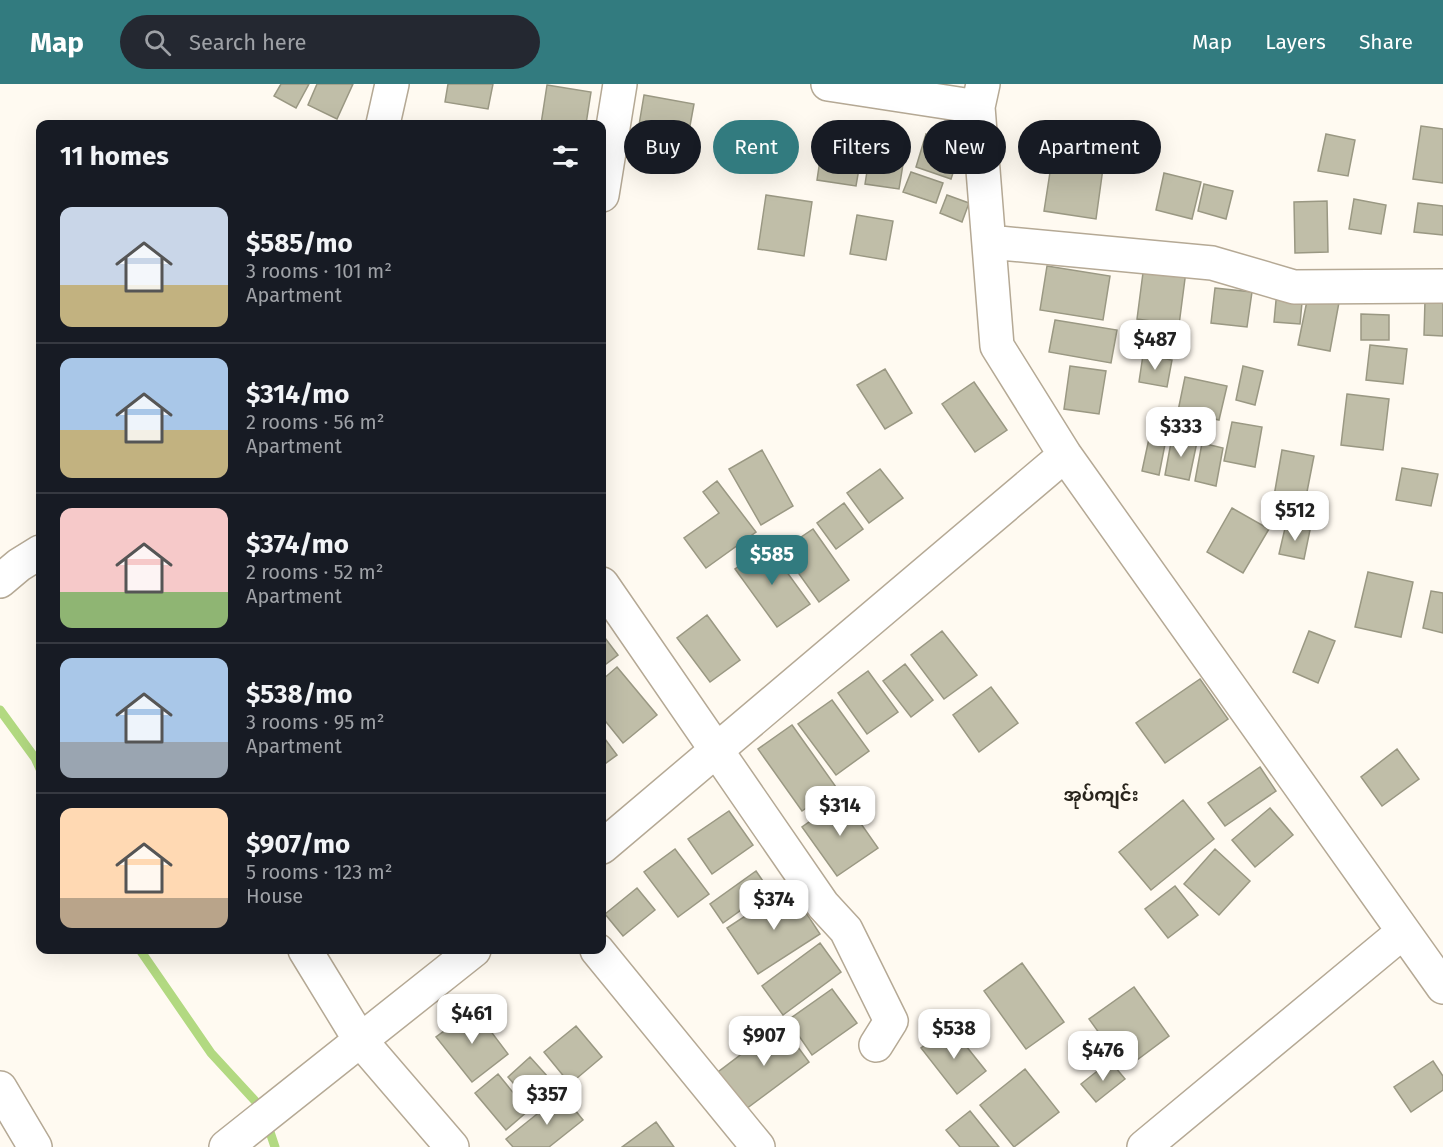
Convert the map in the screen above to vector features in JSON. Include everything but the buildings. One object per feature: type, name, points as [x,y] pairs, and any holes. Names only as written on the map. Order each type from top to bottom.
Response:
[{"type":"street","points":[[384,120],[392,84]]},
{"type":"street","points":[[606,170],[620,84]]},
{"type":"street","points":[[828,84],[980,96],[997,346],[1065,455],[1443,987]]},
{"type":"street","points":[[989,242],[1212,263],[1294,287],[1443,286]]},
{"type":"street","points":[[606,844],[1065,455]]},
{"type":"street","points":[[0,581],[36,554]]},
{"type":"street","points":[[606,590],[823,905],[846,930],[891,1020],[876,1045]]},
{"type":"street","points":[[1144,1147],[1403,932]]},
{"type":"street","points":[[307,954],[360,1040],[452,1147]]},
{"type":"street","points":[[238,1137],[469,954]]},
{"type":"street","points":[[600,954],[758,1147]]},
{"type":"street","points":[[0,1088],[35,1147]]},
{"type":"waterway","points":[[0,710],[36,760]]},
{"type":"waterway","points":[[143,954],[211,1053],[257,1103],[275,1147]]},
{"type":"district","name":"အုပ်ကျင်း","points":[[1101,795]]}]
